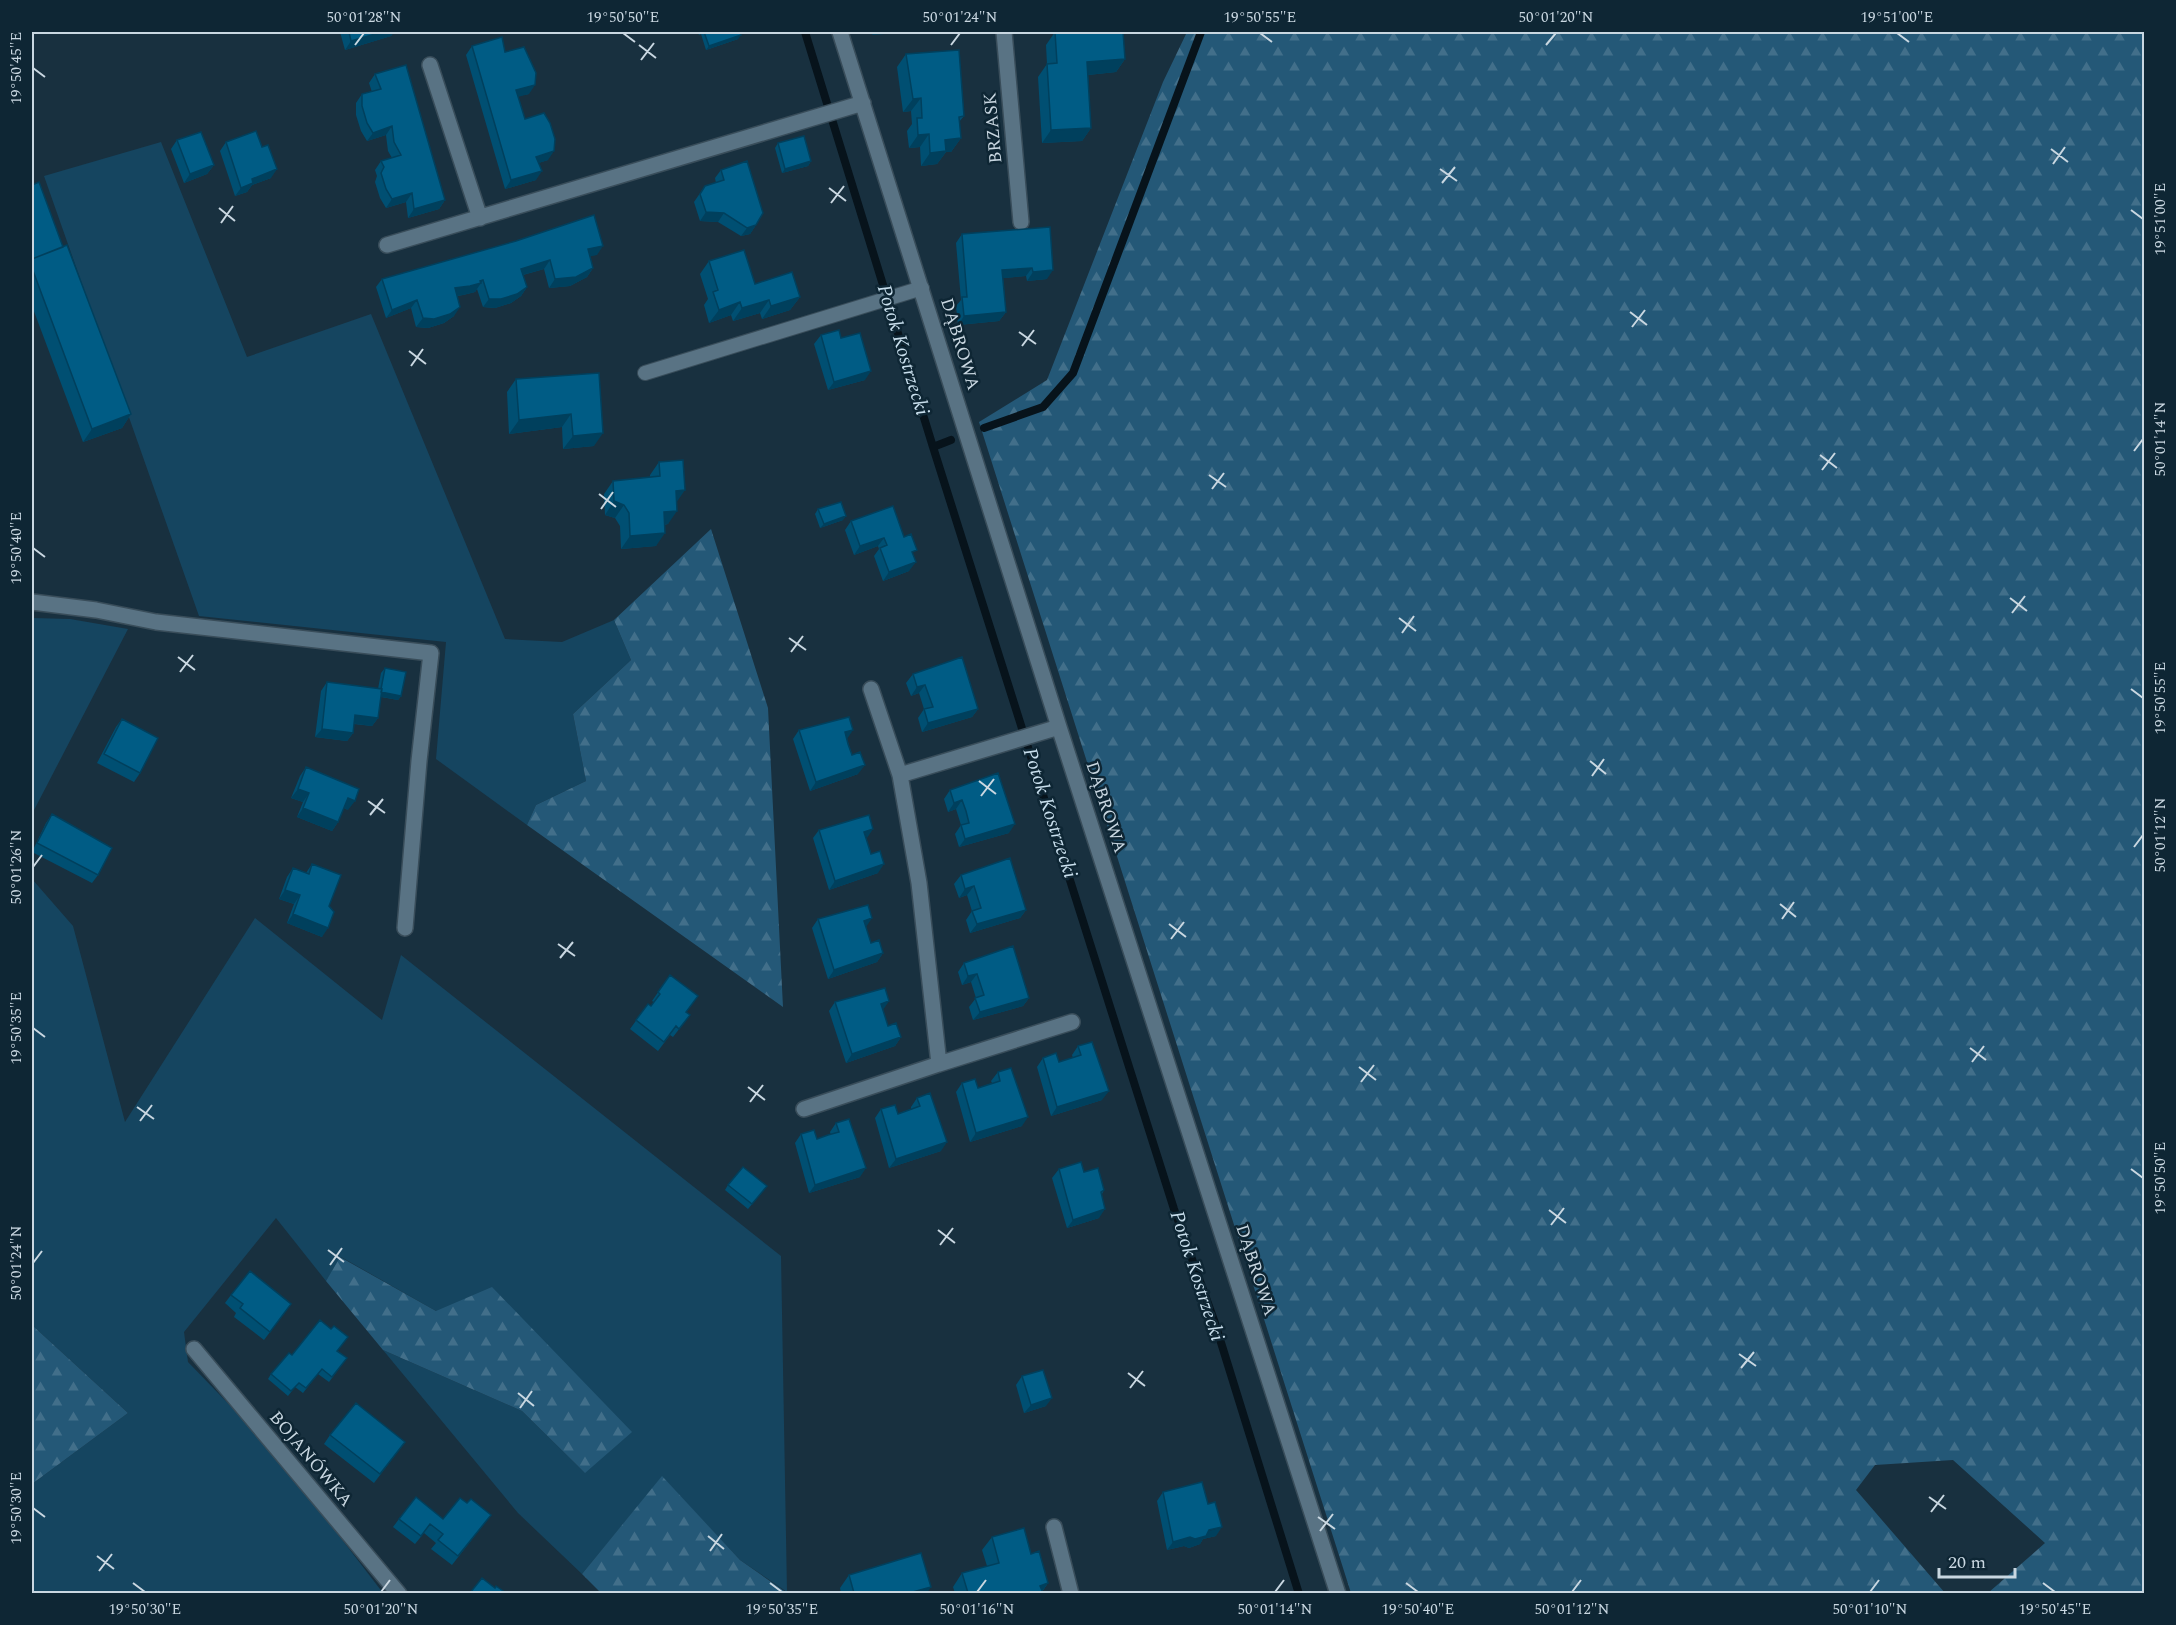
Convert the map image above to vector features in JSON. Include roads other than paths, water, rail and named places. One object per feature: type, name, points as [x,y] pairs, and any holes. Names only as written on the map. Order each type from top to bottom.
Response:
[{"type":"street","name":"DĄBROWA","points":[[840,32],[1059,727],[1338,1593]]},
{"type":"street","name":"BRZASK","points":[[1004,32],[1021,222]]},
{"type":"street","points":[[430,65],[480,218]]},
{"type":"street","points":[[387,245],[863,103]]},
{"type":"street","points":[[32,602],[96,610],[156,622],[431,653],[418,761],[405,928]]},
{"type":"street","points":[[871,689],[900,775],[919,883],[939,1064]]},
{"type":"street","points":[[900,775],[1059,727]]},
{"type":"street","points":[[804,1109],[1072,1022]]},
{"type":"street","name":"BOJANÓWKA","points":[[194,1349],[399,1593]]},
{"type":"street","points":[[1054,1527],[1071,1593]]},
{"type":"lane","points":[[645,374],[898,293],[922,288]]},
{"type":"waterway","name":"Potok Kostrzecki","points":[[805,32],[933,447],[1174,1209],[1214,1320],[1299,1594]]},
{"type":"waterway","points":[[984,428],[1043,407],[1073,373],[1201,32]]},
{"type":"waterway","points":[[933,447],[951,440]]}]
